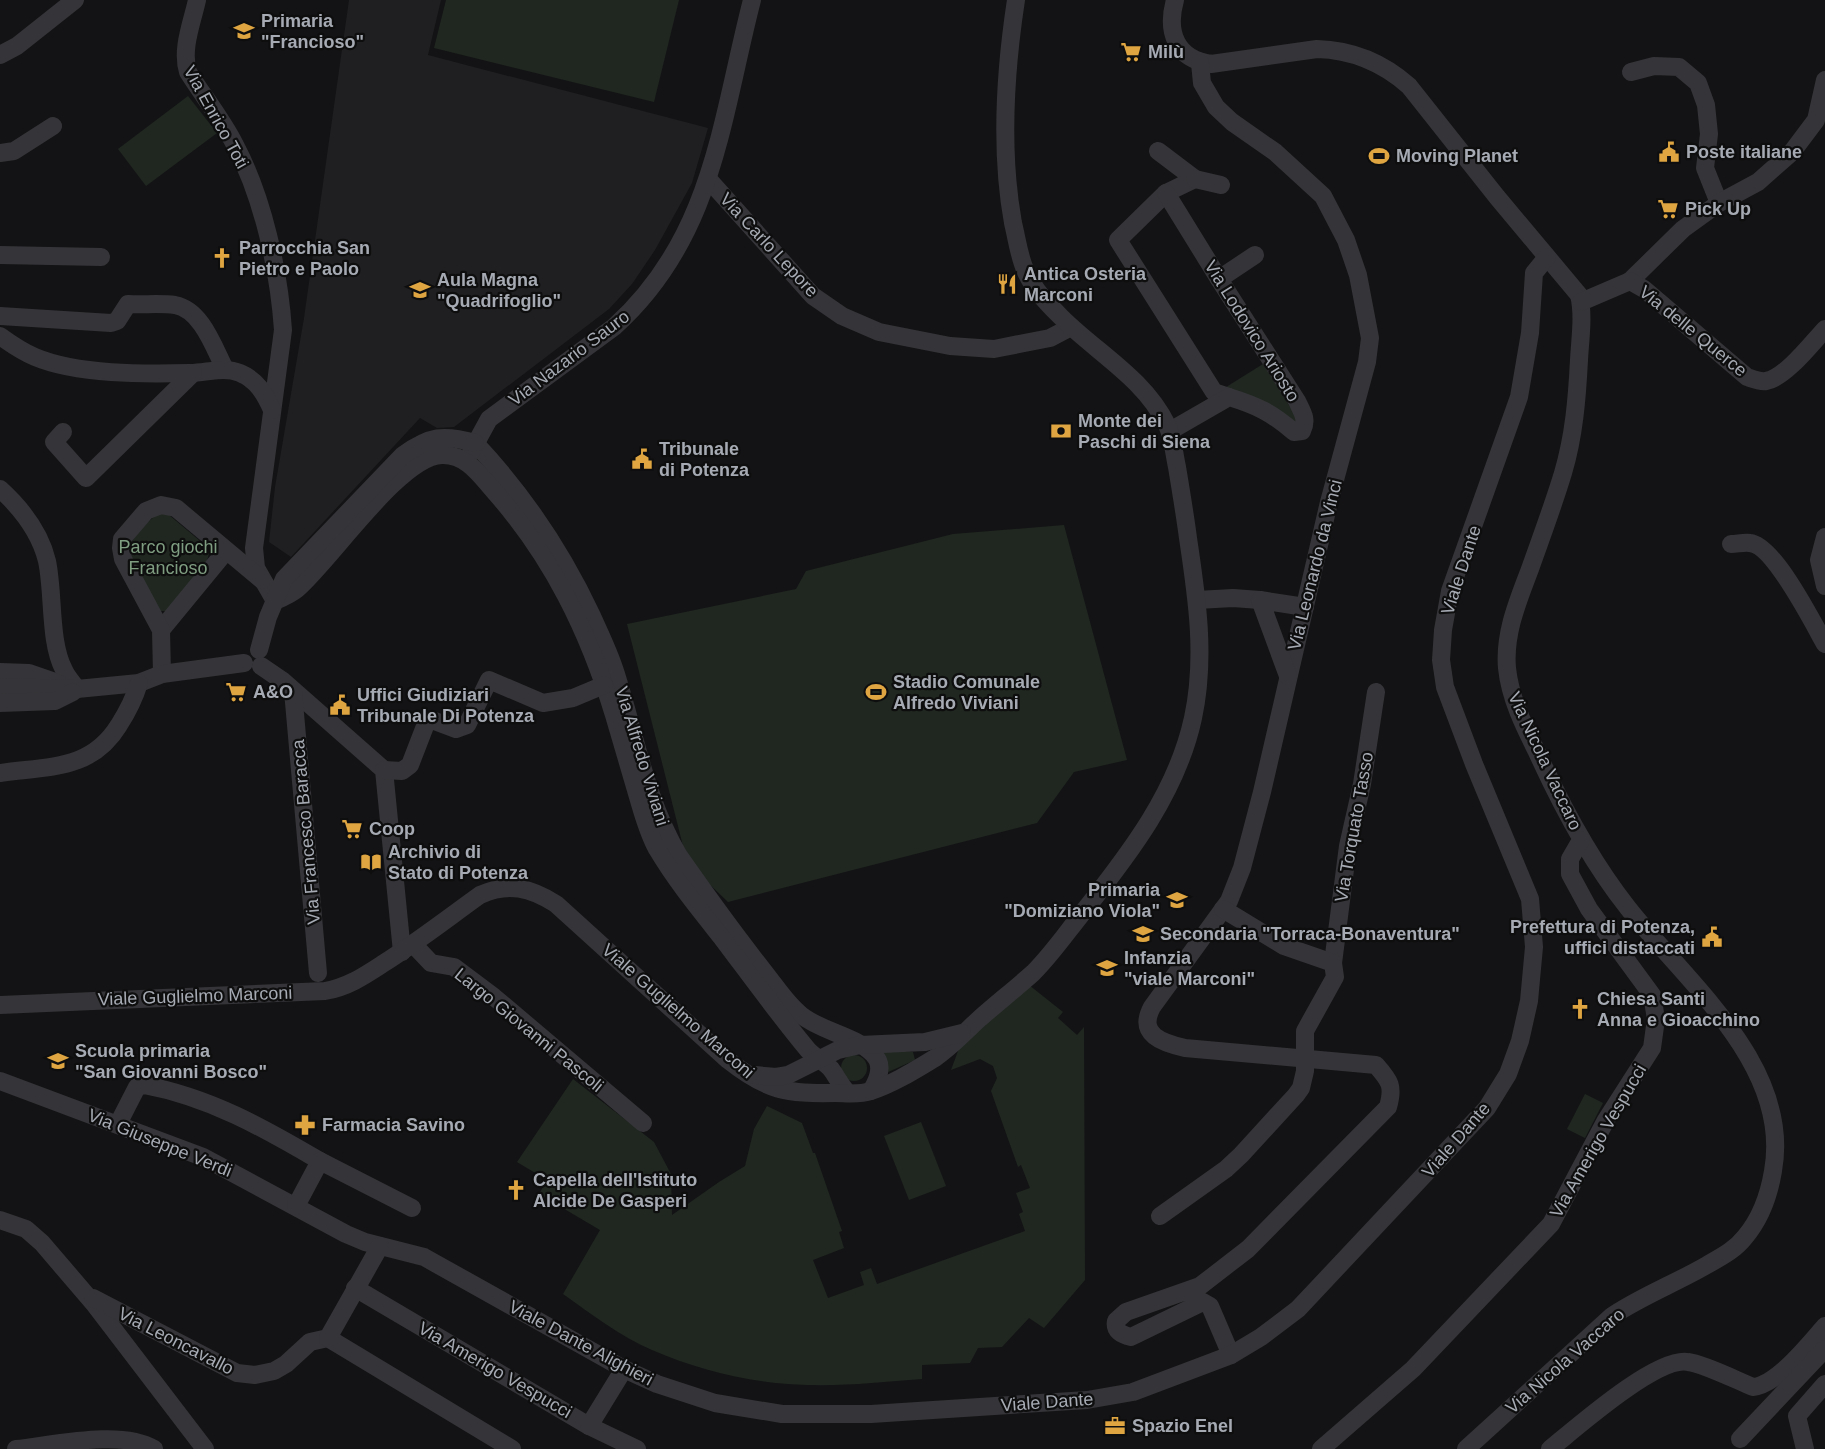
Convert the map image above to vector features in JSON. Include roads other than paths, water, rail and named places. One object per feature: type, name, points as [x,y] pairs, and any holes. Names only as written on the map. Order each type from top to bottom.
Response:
[{"type":"street","points":[[0,55],[17,46],[75,0]]},
{"type":"street","name":"Via Enrico Toti","points":[[197,0],[185,53],[185,63],[188,72],[235,144],[255,194],[276,269],[284,330],[254,548],[256,568],[275,602]]},
{"type":"street","name":"Via Nazario Sauro","points":[[466,461],[489,419],[628,315],[680,242],[709,180],[752,0]]},
{"type":"street","name":"Viale Guglielmo Marconi","points":[[0,1005],[325,991],[340,988],[351,984],[407,948],[480,895],[507,887],[524,888],[556,904],[745,1073],[758,1082],[797,1094],[848,1093],[871,1091],[926,1064],[951,1047],[1034,972],[1135,843],[1168,788],[1186,744],[1197,698],[1199,669],[1197,600],[1186,519],[1170,431],[1151,402],[1129,376],[1071,327],[1045,301],[1025,270],[1009,199],[1006,111],[1011,35],[1016,0]]},
{"type":"street","points":[[1175,0],[1172,10],[1173,34],[1185,54],[1200,63],[1211,64],[1317,49],[1355,54],[1384,67],[1409,86],[1573,286],[1581,302]]},
{"type":"street","name":"Via Leonardo da Vinci","points":[[1200,63],[1202,83],[1216,107],[1232,122],[1275,152],[1323,196],[1346,240],[1358,275],[1370,338],[1367,363],[1329,502],[1242,868],[1235,888],[1223,909],[1152,1007],[1148,1020],[1151,1033],[1163,1042],[1213,1052],[1376,1065],[1389,1080],[1392,1093],[1388,1107],[1248,1249],[1200,1286],[1126,1312],[1116,1321],[1115,1327],[1119,1332],[1131,1336],[1203,1302],[1210,1306],[1232,1355]]},
{"type":"street","points":[[1631,72],[1654,66],[1679,67],[1698,83],[1706,105],[1709,134],[1706,168],[1719,203]]},
{"type":"street","points":[[1630,281],[1683,229],[1719,203],[1758,182],[1792,152],[1816,120],[1825,80]]},
{"type":"street","points":[[0,153],[14,151],[53,126]]},
{"type":"street","points":[[1158,151],[1194,179],[1221,185]]},
{"type":"street","points":[[1194,179],[1166,193],[1118,240],[1214,392],[1229,397]]},
{"type":"street","name":"Via Carlo Lepore","points":[[709,180],[813,296],[842,316],[879,332],[950,346],[994,349],[1050,339],[1071,327]]},
{"type":"street","name":"Via Lodovico Ariosto","points":[[1166,193],[1297,401],[1305,417],[1305,424],[1302,431],[1294,432],[1273,414],[1229,397]]},
{"type":"street","points":[[0,255],[101,257]]},
{"type":"street","points":[[1219,279],[1255,255]]},
{"type":"street","name":"Viale Dante","points":[[935,1409],[1087,1400],[1133,1392],[1232,1355],[1261,1337],[1298,1309],[1487,1108],[1508,1074],[1520,1041],[1529,1001],[1534,947],[1530,899],[1445,687],[1441,660],[1443,630],[1450,591],[1519,397],[1530,333],[1534,273],[1547,257]]},
{"type":"street","name":"Via delle Querce","points":[[1581,302],[1630,281],[1644,289],[1747,377],[1757,380],[1772,379],[1785,370],[1825,329]]},
{"type":"street","name":"Via Nicola Vaccaro","points":[[1466,1449],[1612,1316],[1680,1281],[1731,1251],[1753,1227],[1770,1188],[1774,1162],[1776,1132],[1772,1110],[1753,1063],[1719,1016],[1627,907],[1581,840],[1524,726],[1510,686],[1506,657],[1512,619],[1569,452],[1577,399],[1581,302]]},
{"type":"street","points":[[0,316],[111,323],[117,321],[128,304],[175,305],[190,312],[197,319],[225,369]]},
{"type":"street","points":[[0,336],[36,357],[62,365],[95,370],[193,373],[225,369],[251,379],[260,388],[272,410]]},
{"type":"street","points":[[63,432],[54,442],[86,478],[193,373]]},
{"type":"street","points":[[1170,431],[1229,397]]},
{"type":"street","points":[[255,660],[284,579],[403,455],[421,442],[436,437],[454,437],[475,443]]},
{"type":"street","name":"Via Alfredo Viviani","points":[[475,443],[506,476],[548,535],[585,600],[615,669],[656,811],[668,838],[754,960],[794,1008],[816,1025],[874,1054],[880,1072],[878,1081],[871,1091]]},
{"type":"street","points":[[275,602],[296,590],[413,466],[423,460],[442,455],[454,456],[466,461]]},
{"type":"street","name":"Via Alfredo Viviani","points":[[466,461],[505,504],[553,569],[581,625],[604,686],[643,812],[656,846],[679,884],[776,1009],[811,1053],[821,1058],[848,1093]]},
{"type":"street","points":[[0,489],[29,520],[41,544],[47,562],[58,654],[64,670],[77,689]]},
{"type":"street","points":[[162,674],[161,630],[123,559],[121,548],[122,539],[151,508],[166,505],[176,508],[263,582]]},
{"type":"street","points":[[1825,537],[1819,560],[1825,586]]},
{"type":"street","points":[[1731,544],[1752,542],[1767,552],[1800,598],[1825,644]]},
{"type":"street","points":[[161,630],[226,550]]},
{"type":"street","points":[[1197,600],[1233,598],[1305,607]]},
{"type":"street","points":[[1260,600],[1288,676]]},
{"type":"street","points":[[0,687],[77,689],[138,683],[162,674],[255,660],[384,770],[402,771],[410,765],[427,721],[432,720],[456,729],[467,725],[489,680],[543,703],[573,698],[604,686]]},
{"type":"street","points":[[0,672],[29,674],[77,689]]},
{"type":"street","points":[[0,773],[67,764],[98,751],[111,738],[123,719],[133,701],[138,683]]},
{"type":"street","points":[[0,703],[55,701],[77,689]]},
{"type":"street","name":"Via Francesco Baracca","points":[[293,691],[318,973]]},
{"type":"street","name":"Via Torquato Tasso","points":[[1160,1216],[1226,1169],[1252,1145],[1300,1088],[1305,1071],[1305,1031],[1335,977],[1334,963],[1348,846],[1362,784],[1376,692]]},
{"type":"street","points":[[384,770],[407,948]]},
{"type":"street","name":"Via Amerigo Vespucci","points":[[1321,1449],[1413,1369],[1551,1224],[1606,1120],[1652,1048],[1656,1018],[1652,995],[1589,909],[1570,874],[1570,859],[1581,840]]},
{"type":"street","points":[[1223,909],[1284,946],[1334,963]]},
{"type":"street","name":"Largo Giovanni Pascoli","points":[[407,948],[430,963],[454,967],[494,997],[643,1123]]},
{"type":"street","points":[[745,1073],[776,1077],[788,1075],[838,1050],[860,1045],[925,1042],[965,1032]]},
{"type":"street","name":"Via Giuseppe Verdi","points":[[0,1081],[203,1157],[346,1234],[380,1246]]},
{"type":"street","points":[[118,1124],[137,1087],[144,1085],[220,1107],[264,1128],[320,1161],[412,1208]]},
{"type":"street","points":[[296,1206],[320,1161]]},
{"type":"street","points":[[0,1220],[26,1229],[42,1243],[87,1294],[205,1449]]},
{"type":"street","points":[[380,1246],[328,1338],[512,1449]]},
{"type":"street","name":"Viale Dante Alighieri","points":[[380,1246],[424,1257],[624,1369],[666,1387],[715,1403],[782,1414],[871,1414],[935,1409]]},
{"type":"street","name":"Via Amerigo Vespucci","points":[[355,1288],[589,1426],[637,1449]]},
{"type":"street","name":"Via Leoncavallo","points":[[87,1294],[237,1373],[255,1376],[274,1371],[286,1364],[310,1342],[328,1338]]},
{"type":"street","points":[[1550,1449],[1644,1377],[1672,1364],[1688,1361],[1753,1387],[1761,1386],[1796,1358],[1825,1326]]},
{"type":"street","points":[[1735,1444],[1825,1349]]},
{"type":"street","points":[[1796,1358],[1825,1384],[1797,1416],[1804,1449]]},
{"type":"street","points":[[589,1426],[624,1369]]},
{"type":"street","points":[[16,1449],[117,1438],[140,1442],[154,1449]]},
{"type":"place","name":"Primaria \"Francioso\"","points":[[244,31]]},
{"type":"place","name":"Milù","points":[[1131,52]]},
{"type":"place","name":"Poste italiane","points":[[1669,152]]},
{"type":"place","name":"Moving Planet","points":[[1379,156]]},
{"type":"place","name":"Pick Up","points":[[1668,209]]},
{"type":"place","name":"Parrocchia San Pietro e Paolo","points":[[222,258]]},
{"type":"place","name":"Antica Osteria Marconi","points":[[1007,284]]},
{"type":"place","name":"Aula Magna \"Quadrifoglio\"","points":[[420,290]]},
{"type":"place","name":"Monte dei Paschi di Siena","points":[[1061,431]]},
{"type":"place","name":"Tribunale di Potenza","points":[[642,459]]},
{"type":"place","name":"A&O","points":[[236,692]]},
{"type":"place","name":"Stadio Comunale Alfredo Viviani","points":[[876,692]]},
{"type":"place","name":"Uffici Giudiziari Tribunale Di Potenza","points":[[340,705]]},
{"type":"place","name":"Coop","points":[[352,829]]},
{"type":"place","name":"Archivio di Stato di Potenza","points":[[371,862]]},
{"type":"place","name":"Primaria \"Domiziano Viola\"","points":[[1177,900]]},
{"type":"place","name":"Secondaria \"Torraca-Bonaventura\"","points":[[1143,934]]},
{"type":"place","name":"Prefettura di Potenza, uffici distaccati","points":[[1712,937]]},
{"type":"place","name":"Infanzia \"viale Marconi\"","points":[[1107,968]]},
{"type":"place","name":"Chiesa Santi Anna e Gioacchino","points":[[1580,1009]]},
{"type":"place","name":"Scuola primaria \"San Giovanni Bosco\"","points":[[58,1061]]},
{"type":"place","name":"Farmacia Savino","points":[[305,1125]]},
{"type":"place","name":"Capella dell'Istituto Alcide De Gasperi","points":[[516,1190]]},
{"type":"place","name":"Spazio Enel","points":[[1115,1426]]},
{"type":"park label","name":"Parco giochi Francioso","points":[[168,557]]}]
